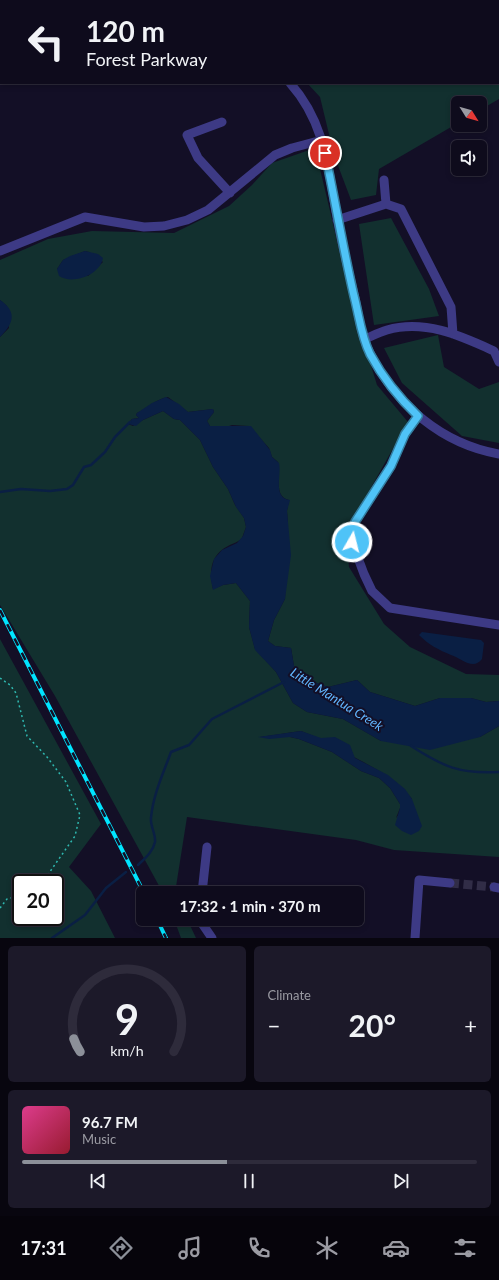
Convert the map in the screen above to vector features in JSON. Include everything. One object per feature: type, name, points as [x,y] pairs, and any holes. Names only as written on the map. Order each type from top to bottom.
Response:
[{"type":"street","points":[[291,84],[304,98],[314,116],[322,140],[337,220],[365,339],[370,353],[400,398],[418,416],[442,434],[474,448],[499,454]]},
{"type":"street","points":[[222,122],[187,135],[198,158],[230,193]]},
{"type":"street","points":[[0,251],[85,217],[144,227],[164,226],[187,220],[208,210],[276,155],[292,148],[322,140]]},
{"type":"street","points":[[384,180],[386,204]]},
{"type":"street","points":[[337,220],[386,204],[400,209],[451,307],[454,334]]},
{"type":"street","points":[[365,339],[388,330],[413,327],[441,329],[494,352],[499,362]]},
{"type":"street","points":[[418,416],[405,434],[391,466],[355,522],[352,542],[364,574],[372,591],[390,608],[499,625]]},
{"type":"street","points":[[203,886],[207,847]]},
{"type":"street","points":[[415,938],[419,880],[450,883]]},
{"type":"street","points":[[204,926],[212,938]]},
{"type":"path","points":[[0,678],[10,685],[16,693],[27,736],[61,776],[80,814],[75,836],[48,874]]},
{"type":"path","points":[[0,908],[7,899],[12,899]]},
{"type":"green space","points":[[308,84],[499,84],[499,99],[487,106],[487,96],[451,96],[451,127],[379,169],[376,195],[351,200],[334,155],[320,97]]},
{"type":"green space","points":[[315,148],[353,307],[377,385],[408,422],[346,532],[349,567],[384,624],[410,647],[466,674],[499,675],[499,701],[486,702],[471,698],[440,698],[415,706],[370,692],[357,680],[328,687],[308,680],[294,666],[291,648],[275,646],[268,641],[274,620],[285,599],[288,526],[287,511],[289,500],[284,498],[279,490],[278,462],[272,457],[269,448],[249,426],[210,426],[207,421],[214,412],[213,409],[188,412],[168,397],[137,413],[136,415],[139,418],[132,419],[128,424],[133,426],[163,411],[174,419],[180,420],[200,440],[213,467],[228,489],[235,505],[244,518],[246,527],[242,538],[222,550],[214,559],[211,570],[213,589],[223,585],[236,583],[250,601],[249,627],[255,649],[276,672],[293,703],[307,712],[343,719],[381,741],[480,737],[499,726],[499,857],[394,850],[356,840],[187,817],[176,886],[159,886],[55,696],[0,605],[0,337],[9,328],[7,306],[0,300],[0,260],[48,239],[92,231],[174,233],[229,206],[252,185],[272,163]],"holes":[[[85,251],[89,252],[103,262],[88,276],[57,269],[63,260]],[[301,731],[378,770],[399,785],[412,799],[396,818],[400,804],[390,788],[379,778],[361,771],[332,752],[299,739],[290,737],[260,737]]]},
{"type":"green space","points":[[391,218],[429,289],[439,316],[374,325],[359,224]]},
{"type":"green space","points":[[438,335],[444,367],[479,389],[499,382],[499,443],[462,436],[402,383],[384,348]]},
{"type":"green space","points":[[0,639],[101,824],[69,867],[91,891],[115,938],[0,938]]},
{"type":"green space","points":[[177,926],[190,926],[196,938],[181,938]]},
{"type":"water","points":[[85,251],[98,254],[103,258],[97,269],[91,274],[78,279],[65,279],[59,276],[57,269],[63,260]]},
{"type":"water","points":[[0,300],[9,309],[12,318],[8,327],[0,337]]},
{"type":"water","points":[[166,397],[179,404],[188,412],[213,409],[214,412],[207,421],[210,426],[251,426],[270,450],[272,457],[279,463],[279,491],[284,498],[290,500],[287,511],[291,555],[285,599],[274,620],[268,641],[275,646],[291,648],[294,666],[308,680],[328,687],[357,680],[370,692],[415,706],[440,698],[471,698],[486,702],[499,701],[499,726],[480,737],[430,750],[381,741],[343,719],[307,712],[293,703],[276,672],[255,650],[249,627],[250,601],[236,583],[223,585],[213,590],[210,576],[214,559],[222,550],[237,543],[243,536],[246,527],[244,518],[236,507],[228,489],[213,467],[200,440],[180,420],[174,419],[163,411],[143,420],[136,426],[128,424],[132,419],[139,418],[136,415],[137,413],[152,403]]},
{"type":"water","points":[[422,632],[481,640],[484,643],[482,659],[475,664],[467,663],[430,644],[419,635]]},
{"type":"water","points":[[301,731],[321,738],[335,737],[350,745],[355,758],[388,775],[405,789],[412,799],[422,826],[419,831],[411,835],[402,831],[395,825],[400,804],[390,788],[379,778],[361,771],[332,752],[299,739],[290,737],[269,739],[258,737]]},
{"type":"waterway","name":"Little Mantua Creek","points":[[0,492],[21,489],[50,491],[67,489],[73,485],[84,467],[91,465],[105,452],[115,437],[130,422]]},
{"type":"waterway","points":[[138,865],[154,846],[155,836],[151,821],[152,809],[171,752],[189,745],[212,719],[284,682]]},
{"type":"waterway","name":"Little Mantua Creek","points":[[411,746],[452,768],[473,772],[499,772]]},
{"type":"waterway","points":[[52,938],[85,915],[106,888],[126,872]]},
{"type":"tunnel","points":[[450,883],[494,887]]},
{"type":"railway","points":[[0,610],[140,886]]},
{"type":"railway","points":[[160,926],[166,938]]},
{"type":"route","points":[[325,153],[338,223],[361,329],[370,353],[386,379],[400,398],[418,416],[405,434],[391,466],[368,499],[355,522],[352,542]]}]
